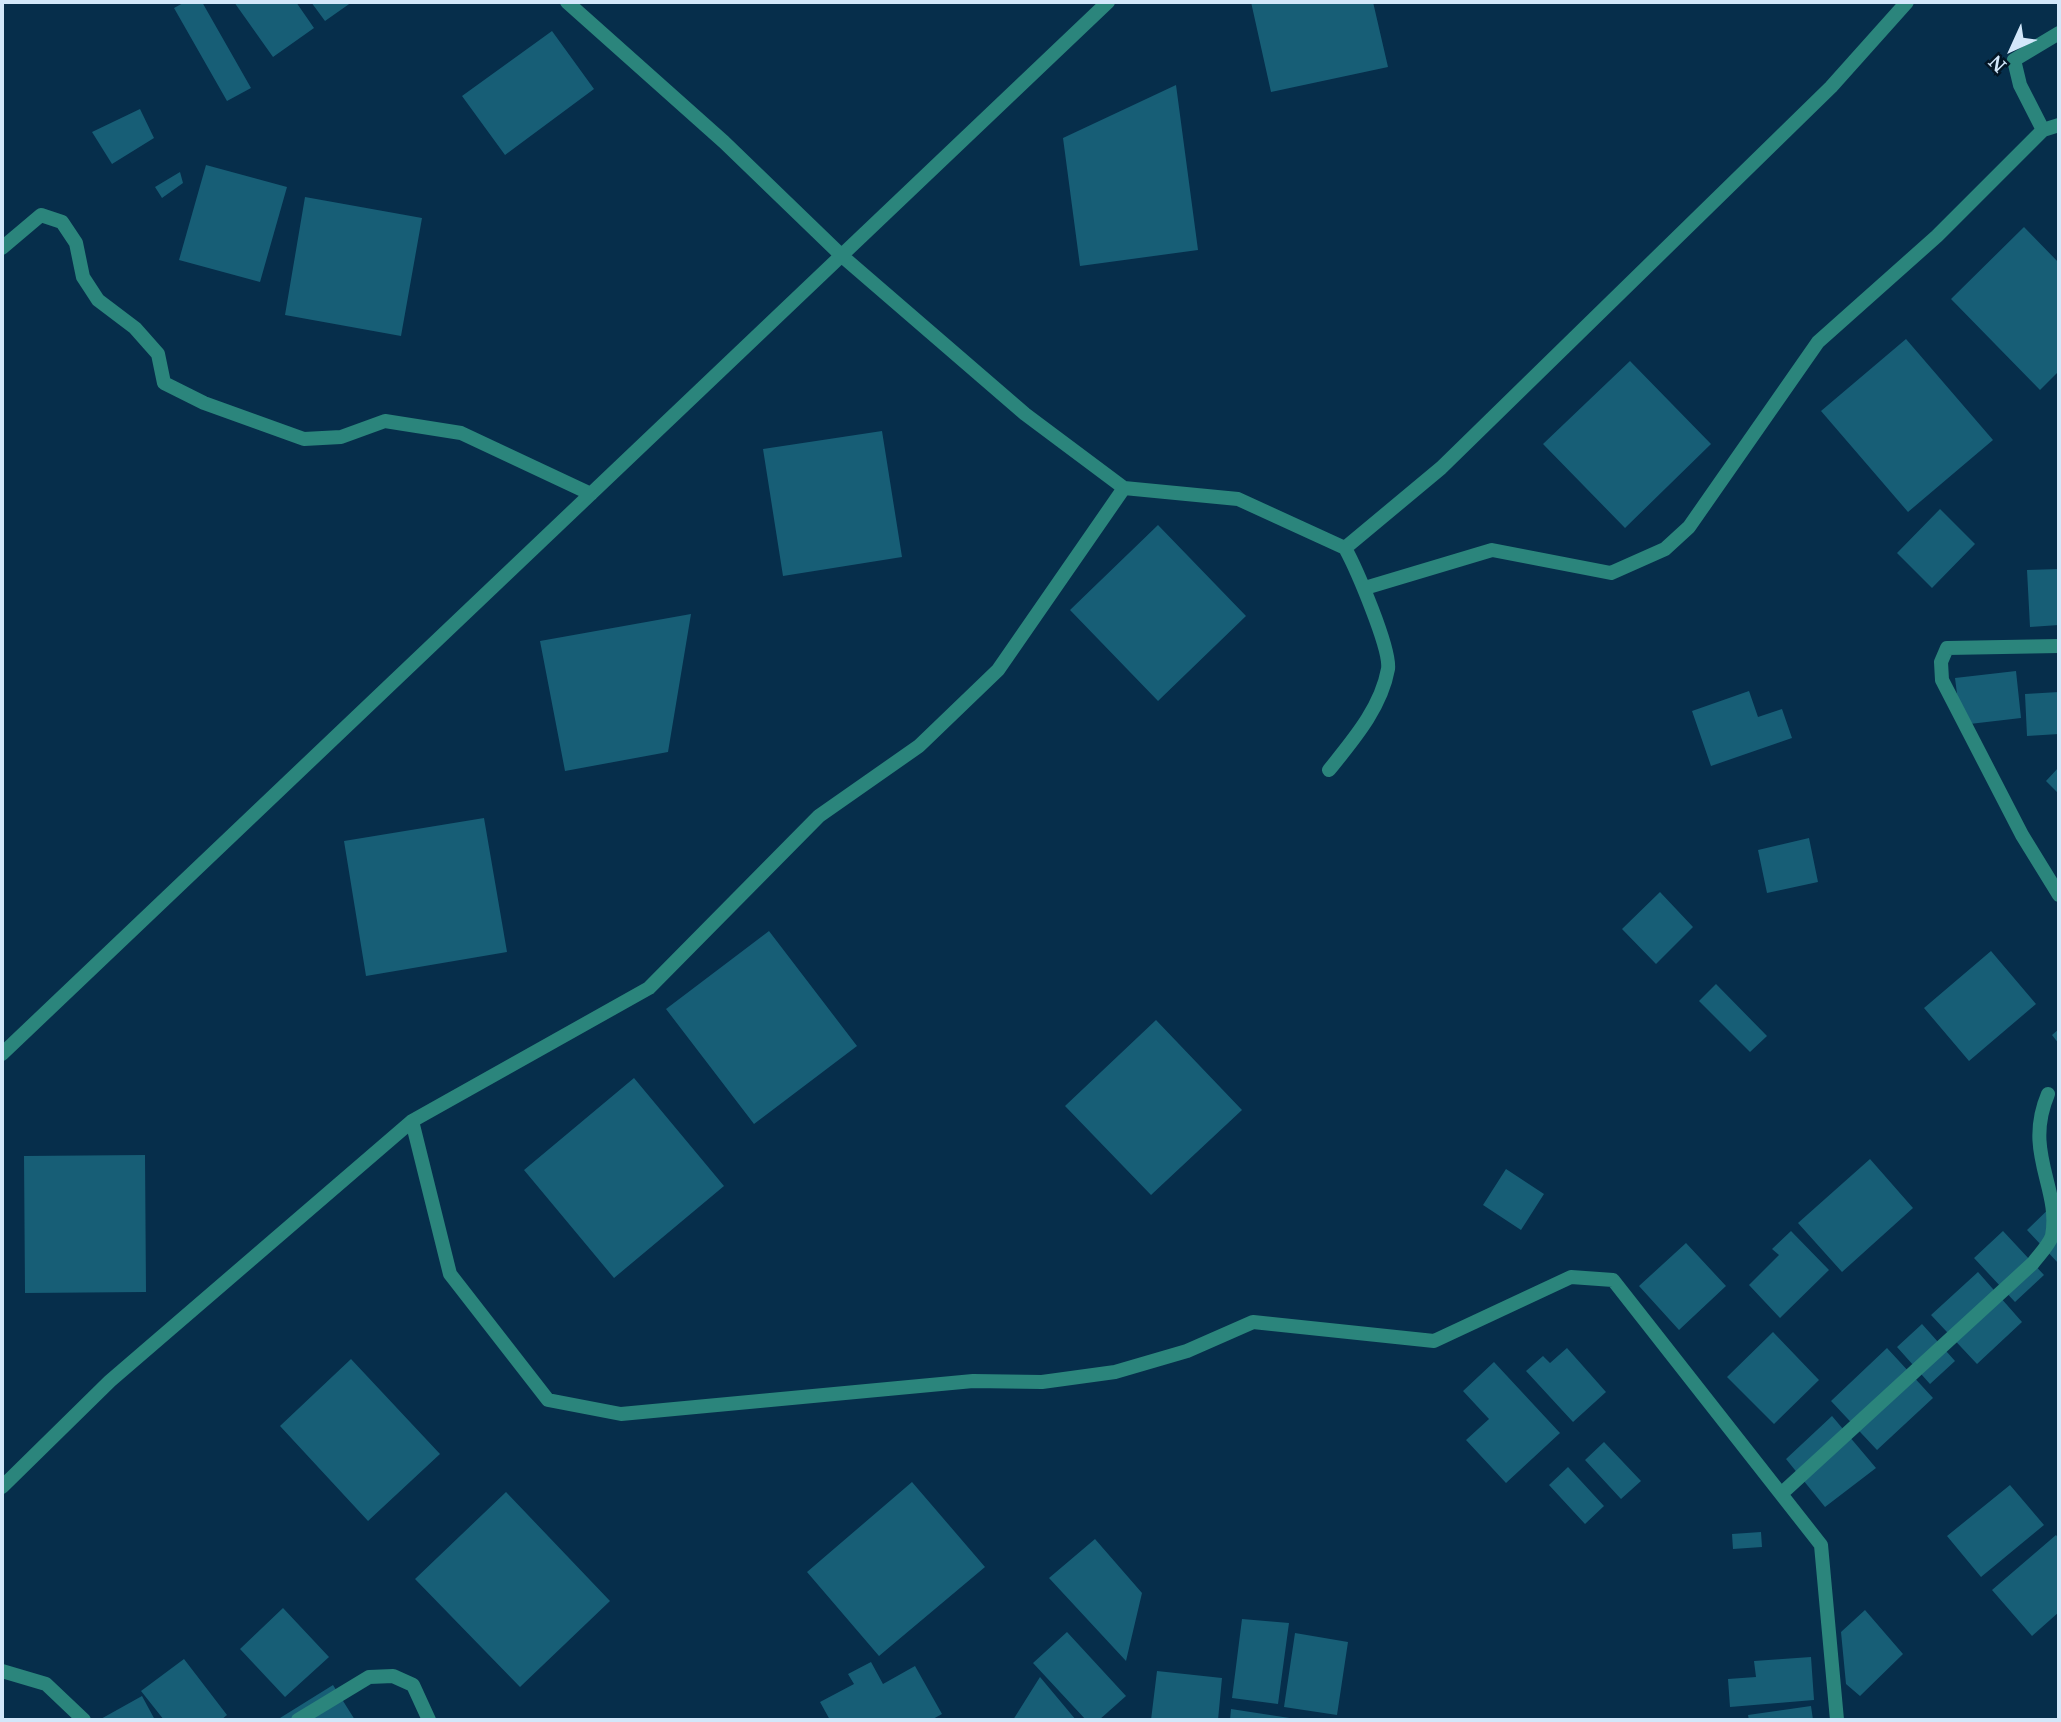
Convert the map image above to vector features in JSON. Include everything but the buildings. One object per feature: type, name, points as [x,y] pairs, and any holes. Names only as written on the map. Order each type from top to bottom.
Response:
[{"type":"street","points":[[567,2],[724,142],[842,256],[1025,414],[1124,488],[1238,499],[1345,548],[1365,588],[1389,667],[1366,724],[1329,770]]},
{"type":"street","points":[[2,1054],[1108,2]]},
{"type":"street","points":[[1345,548],[1441,468],[1831,87],[1908,2]]},
{"type":"street","points":[[2043,130],[2020,85],[2014,61],[2059,33]]},
{"type":"street","points":[[1365,588],[1492,550],[1611,573],[1665,549],[1689,527],[1818,342],[1937,236],[2043,130],[2059,125]]},
{"type":"street","points":[[2,248],[41,215],[62,222],[76,243],[83,277],[97,300],[135,328],[158,354],[164,383],[204,403],[304,439],[341,437],[385,421],[461,433],[591,494]]},
{"type":"street","points":[[2,1487],[110,1381],[412,1121],[649,988],[819,816],[919,746],[998,670],[1124,488]]},
{"type":"street","points":[[2059,646],[1947,649],[1941,662],[1942,680],[2022,835],[2059,895]]},
{"type":"street","points":[[1781,1494],[2033,1262],[2052,1237],[2054,1202],[2040,1152],[2039,1116],[2048,1094]]},
{"type":"street","points":[[412,1121],[450,1274],[548,1400],[621,1414],[973,1381],[1042,1382],[1115,1372],[1187,1352],[1253,1322],[1434,1341],[1572,1277],[1613,1280],[1821,1545],[1837,1720]]},
{"type":"street","points":[[2,1671],[46,1684],[84,1720]]},
{"type":"street","points":[[298,1720],[369,1677],[393,1676],[413,1685],[429,1720]]}]
